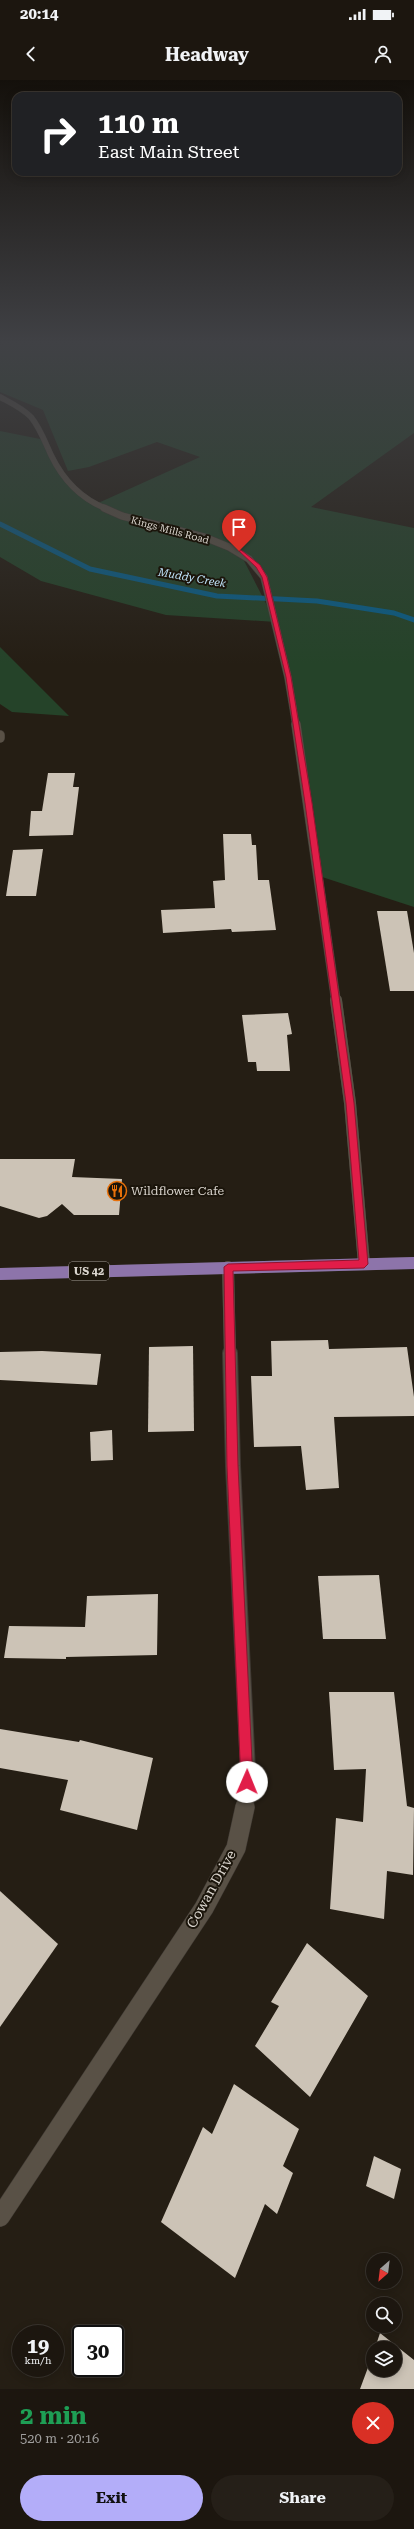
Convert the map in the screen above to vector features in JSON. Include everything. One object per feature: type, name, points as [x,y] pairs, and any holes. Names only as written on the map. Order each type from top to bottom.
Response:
[{"type":"main road","name":"US 42","points":[[0,1274],[414,1263]]},
{"type":"street","name":"Kings Mills Road","points":[[49,449],[61,472],[72,487],[89,502],[119,516],[230,547],[248,557],[258,566],[264,577],[288,677],[320,884],[350,1103],[364,1264]]},
{"type":"street","name":"Cowan Drive","points":[[0,2217],[204,1908],[223,1874],[239,1839],[246,1805],[248,1771],[233,1466],[228,1267]]},
{"type":"green space","points":[[0,449],[49,449],[59,468],[72,486],[88,500],[96,504],[200,457],[176,449],[392,449],[311,507],[414,528],[414,907],[319,876],[276,622],[166,615],[41,581],[0,557]],"holes":[[[240,553],[264,577],[274,619]]]},
{"type":"green space","points":[[59,449],[139,449],[89,467],[68,471]]},
{"type":"green space","points":[[0,647],[69,716],[12,712],[0,704]]},
{"type":"building","points":[[48,773],[75,773],[73,787],[79,787],[73,835],[29,836],[31,811],[42,811]]},
{"type":"building","points":[[223,834],[251,834],[252,845],[256,845],[258,880],[269,880],[276,930],[232,932],[231,929],[163,933],[161,910],[215,908],[213,881],[225,880]]},
{"type":"building","points":[[43,849],[36,896],[6,896],[13,850]]},
{"type":"building","points":[[377,911],[407,911],[414,953],[414,991],[390,991]]},
{"type":"building","points":[[288,1013],[292,1034],[287,1035],[290,1071],[257,1071],[256,1062],[248,1062],[242,1015]]},
{"type":"building","points":[[0,1159],[75,1159],[72,1177],[122,1179],[119,1215],[74,1215],[62,1204],[47,1216],[39,1218],[0,1206]]},
{"type":"building","points":[[328,1340],[329,1349],[407,1347],[414,1397],[414,1416],[334,1417],[339,1488],[306,1490],[301,1446],[254,1447],[251,1376],[272,1376],[271,1341]]},
{"type":"building","points":[[193,1346],[194,1431],[148,1432],[149,1347]]},
{"type":"building","points":[[42,1351],[101,1354],[97,1385],[0,1380],[0,1352]]},
{"type":"building","points":[[112,1430],[113,1460],[91,1461],[90,1432]]},
{"type":"building","points":[[379,1575],[386,1639],[323,1639],[318,1576]]},
{"type":"building","points":[[158,1594],[157,1655],[66,1657],[66,1659],[4,1658],[9,1626],[85,1627],[87,1596]]},
{"type":"building","points":[[329,1692],[394,1692],[407,1806],[414,1808],[413,1875],[387,1871],[384,1919],[330,1909],[336,1818],[363,1822],[366,1769],[334,1770]]},
{"type":"building","points":[[0,1729],[79,1742],[80,1740],[153,1758],[137,1830],[60,1810],[68,1780],[0,1768]]},
{"type":"building","points":[[0,1891],[58,1944],[0,2027]]},
{"type":"building","points":[[307,1943],[368,1996],[310,2097],[255,2046],[279,2006],[271,2002]]},
{"type":"building","points":[[234,2084],[299,2129],[283,2166],[293,2173],[277,2214],[265,2204],[235,2278],[161,2222],[203,2127],[212,2134]]},
{"type":"building","points":[[374,2156],[401,2169],[394,2199],[366,2186]]},
{"type":"building","points":[[380,2333],[390,2341],[377,2341]]},
{"type":"building","points":[[402,2350],[414,2360],[414,2389],[360,2389],[366,2373],[366,2377],[402,2377]]},
{"type":"waterway","name":"Muddy Creek","points":[[0,524],[90,569],[217,596],[317,601],[394,613],[414,620]]},
{"type":"place","name":"Wildflower Cafe","points":[[117,1191]]},
{"type":"route","points":[[239,551],[258,566],[264,577],[288,677],[309,803],[350,1103],[364,1264],[228,1267],[233,1466],[248,1771],[247,1782]]}]
